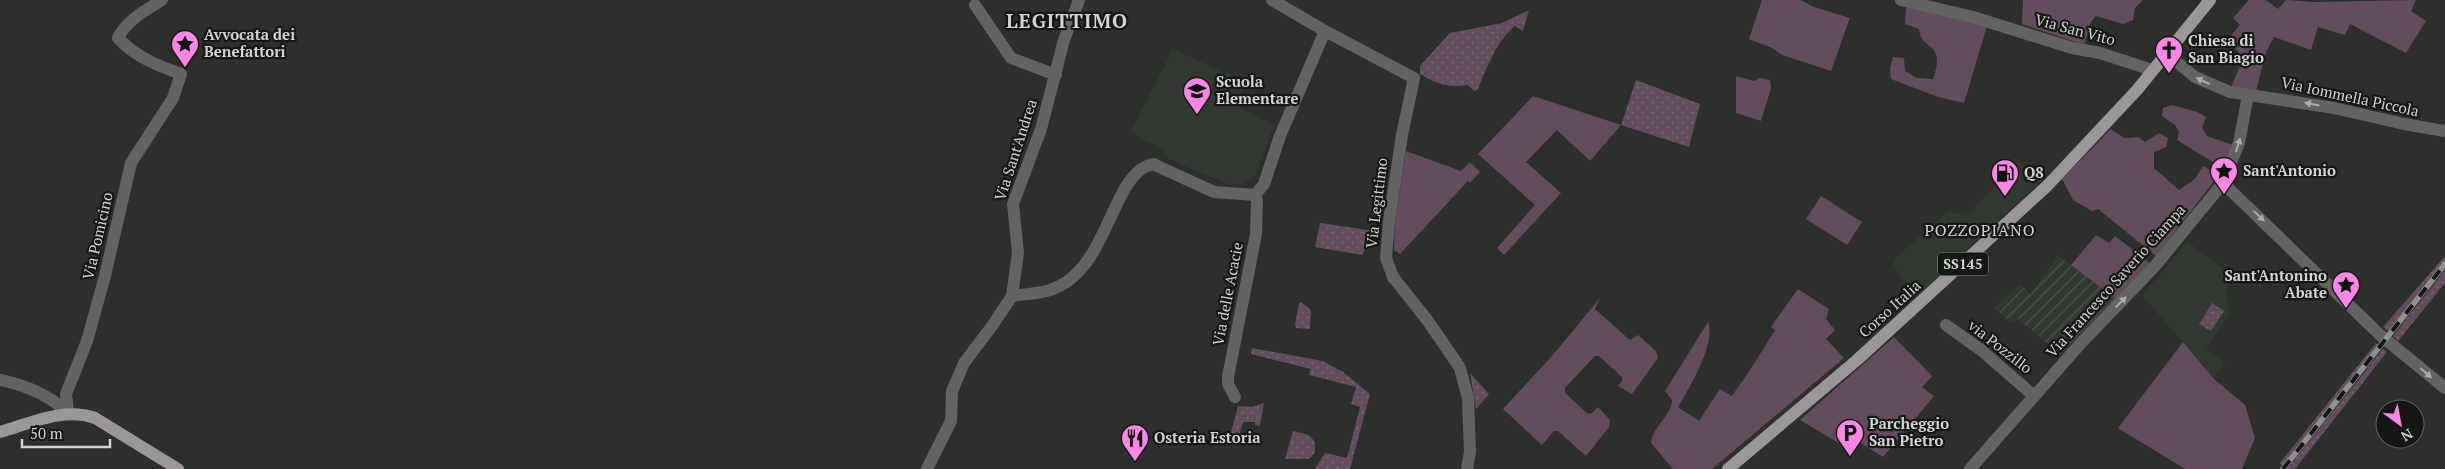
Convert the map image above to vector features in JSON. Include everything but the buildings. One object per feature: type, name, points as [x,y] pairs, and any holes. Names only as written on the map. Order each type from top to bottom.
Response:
[{"type":"main road","name":"Corso Italia","points":[[1728,469],[1812,401],[2018,214],[2122,108],[2210,0]]},
{"type":"main road","points":[[0,432],[68,413],[83,414],[95,418],[178,469]]},
{"type":"street","name":"Via Pomicino","points":[[68,413],[66,394],[87,341],[105,276],[131,163],[173,98],[180,74],[143,59],[127,48],[118,38],[130,22],[162,0]]},
{"type":"street","name":"Via Sant'Andrea","points":[[926,469],[950,421],[952,391],[964,363],[1012,296],[1018,252],[1013,204],[1041,129],[1064,40],[1079,0]]},
{"type":"street","points":[[1012,296],[1050,290],[1082,270],[1102,237],[1132,178],[1148,165],[1153,164],[1214,192],[1255,195],[1264,184],[1280,136],[1325,32],[1272,0]]},
{"type":"street","name":"Via San Vito","points":[[1901,0],[1965,15],[2152,70]]},
{"type":"street","points":[[975,5],[1012,58],[1056,75]]},
{"type":"street","name":"Via Legittimo","points":[[1325,32],[1414,78],[1402,135],[1389,221],[1386,258],[1393,277],[1428,320],[1460,368],[1468,398],[1470,452],[1467,469]]},
{"type":"street","points":[[2166,53],[2195,77],[2230,92],[2248,95]]},
{"type":"street","name":"Via Iommella Piccola","points":[[2248,95],[2334,108],[2429,130],[2445,131]]},
{"type":"street","name":"Via Francesco Saverio Ciampa","points":[[1970,469],[2087,337],[2155,266],[2223,183],[2239,143],[2248,95]]},
{"type":"street","points":[[2223,183],[2383,337],[2445,388]]},
{"type":"street","name":"Via delle Acacie","points":[[1235,396],[1228,384],[1228,377],[1256,234],[1255,195]]},
{"type":"street","name":"via Pozzillo","points":[[1946,325],[1981,350],[2034,396]]},
{"type":"street","points":[[0,380],[19,384],[56,401],[68,413]]},
{"type":"shaded area","points":[[1762,0],[1801,0],[1814,7],[1850,18],[1831,71],[1782,55],[1772,48],[1749,39]]},
{"type":"shaded area","points":[[2023,0],[2143,0],[2135,8],[2133,20],[2123,24],[2096,16],[2091,22],[2084,45],[2022,24]]},
{"type":"shaded area","points":[[2249,0],[2266,0],[2278,9],[2286,0],[2316,2],[2416,0],[2411,11],[2426,21],[2406,53],[2350,24],[2345,35],[2318,27],[2311,50],[2274,37],[2266,52],[2256,91],[2231,88],[2243,58],[2228,39],[2240,25],[2233,18]]},
{"type":"shaded area","points":[[1906,5],[1987,26],[1964,103],[1938,97],[1891,79],[1890,68],[1893,57],[1904,58],[1905,71],[1917,78],[1933,79],[1936,67],[1937,58],[1935,52],[1924,41],[1919,29],[1905,24]]},
{"type":"shaded area","points":[[1529,10],[1523,31],[1515,26],[1508,32],[1493,55],[1478,89],[1475,91],[1467,85],[1454,86],[1442,84],[1420,74],[1420,66],[1450,33],[1502,23]]},
{"type":"shaded area","name":"Scuola Elementare","points":[[1173,49],[1247,83],[1235,105],[1274,125],[1255,176],[1241,184],[1231,185],[1170,160],[1162,153],[1164,149],[1139,138],[1131,131]]},
{"type":"shaded area","points":[[1736,76],[1754,81],[1760,78],[1770,80],[1771,88],[1761,121],[1736,113]]},
{"type":"shaded area","points":[[1636,80],[1700,104],[1689,147],[1621,125]]},
{"type":"shaded area","points":[[1533,96],[1621,125],[1590,161],[1557,130],[1526,162],[1561,193],[1504,255],[1497,248],[1535,205],[1478,154]]},
{"type":"shaded area","points":[[2172,105],[2197,112],[2206,117],[2202,128],[2207,136],[2233,145],[2223,168],[2177,140],[2179,132],[2175,125],[2162,116],[2163,108]]},
{"type":"shaded area","points":[[2111,129],[2124,138],[2138,137],[2145,142],[2159,133],[2168,138],[2166,147],[2154,152],[2154,168],[2179,190],[2195,179],[2203,166],[2219,175],[2156,256],[2098,209],[2092,211],[2073,200],[2062,179]]},
{"type":"shaded area","points":[[1406,151],[1461,171],[1470,162],[1480,172],[1470,183],[1468,181],[1400,254],[1394,250],[1395,222]]},
{"type":"shaded area","points":[[2019,160],[2035,174],[2045,177],[1918,296],[1911,286],[1905,282],[1893,264],[1896,257],[1949,211],[1967,216]]},
{"type":"shaded area","points":[[1821,196],[1862,222],[1847,245],[1806,219]]},
{"type":"shaded area","points":[[1320,223],[1374,231],[1362,255],[1315,247]]},
{"type":"shaded area","points":[[2096,235],[2109,243],[2115,236],[2150,263],[2116,299],[2071,265]]},
{"type":"shaded area","points":[[2188,242],[2229,273],[2226,293],[2229,313],[2206,349],[2225,362],[2213,378],[2142,295]]},
{"type":"shaded area","points":[[2058,255],[2116,299],[2061,356],[2019,319],[2010,322],[1994,308],[2020,284],[2031,294]]},
{"type":"shaded area","points":[[2445,256],[2445,260],[2389,332],[2383,327]]},
{"type":"shaded area","points":[[2445,260],[2445,270],[2393,336],[2389,332]]},
{"type":"shaded area","points":[[2445,270],[2445,283],[2398,341],[2393,336]]},
{"type":"shaded area","points":[[1798,289],[1829,309],[1826,319],[1835,330],[1826,339],[1844,358],[1712,469],[1673,469],[1651,443],[1652,437],[1671,406],[1672,400],[1665,391],[1708,322],[1708,342],[1705,354],[1678,407],[1699,421],[1720,389],[1732,396],[1775,330],[1771,327]]},
{"type":"shaded area","points":[[1600,298],[1595,309],[1630,340],[1638,335],[1656,351],[1658,358],[1632,394],[1618,386],[1622,381],[1622,377],[1599,356],[1595,356],[1565,388],[1565,393],[1588,414],[1598,407],[1610,420],[1609,427],[1586,456],[1558,431],[1554,431],[1542,445],[1503,409],[1552,356]]},
{"type":"shaded area","points":[[1301,302],[1311,310],[1310,329],[1296,328],[1295,325],[1299,303]]},
{"type":"shaded area","points":[[2212,303],[2224,311],[2211,331],[2199,324]]},
{"type":"shaded area","points":[[1894,337],[1932,376],[1922,387],[1934,396],[1883,457],[1850,436],[1842,445],[1800,420]]},
{"type":"shaded area","points":[[2183,342],[2213,378],[2245,405],[2255,438],[2242,469],[2185,469],[2118,428]]},
{"type":"shaded area","points":[[2376,343],[2379,345],[2282,466],[2280,463]]},
{"type":"shaded area","points":[[2379,345],[2383,349],[2287,469],[2280,469]]},
{"type":"shaded area","points":[[1252,348],[1323,361],[1343,372],[1370,394],[1350,469],[1315,469],[1325,453],[1347,458],[1360,407],[1351,404],[1356,387],[1309,375],[1311,369],[1251,354]]},
{"type":"shaded area","points":[[2383,349],[2387,352],[2295,469],[2287,469]]},
{"type":"shaded area","points":[[1470,373],[1489,394],[1476,409]]},
{"type":"shaded area","points":[[1264,403],[1260,426],[1255,425],[1255,422],[1243,422],[1238,439],[1230,436],[1238,406],[1252,407]]},
{"type":"shaded area","points":[[1293,431],[1309,435],[1315,442],[1315,453],[1309,459],[1285,459]]},
{"type":"railway","points":[[2283,469],[2445,264]]},
{"type":"place","name":"Avvocata dei Benefattori","points":[[185,68]]},
{"type":"place","name":"Chiesa di San Biagio","points":[[2169,74]]},
{"type":"place","name":"Scuola Elementare","points":[[1197,115]]},
{"type":"place","name":"Sant'Antonio","points":[[2224,195]]},
{"type":"place","name":"Q8","points":[[2005,197]]},
{"type":"place","name":"Sant'Antonino Abate","points":[[2346,309]]},
{"type":"place","name":"Parcheggio San Pietro","points":[[1850,457]]},
{"type":"place","name":"Osteria Estoria","points":[[1135,462]]},
{"type":"district","name":"LEGITTIMO","points":[[1067,21]]},
{"type":"district","name":"POZZOPIANO","points":[[1980,230]]}]
